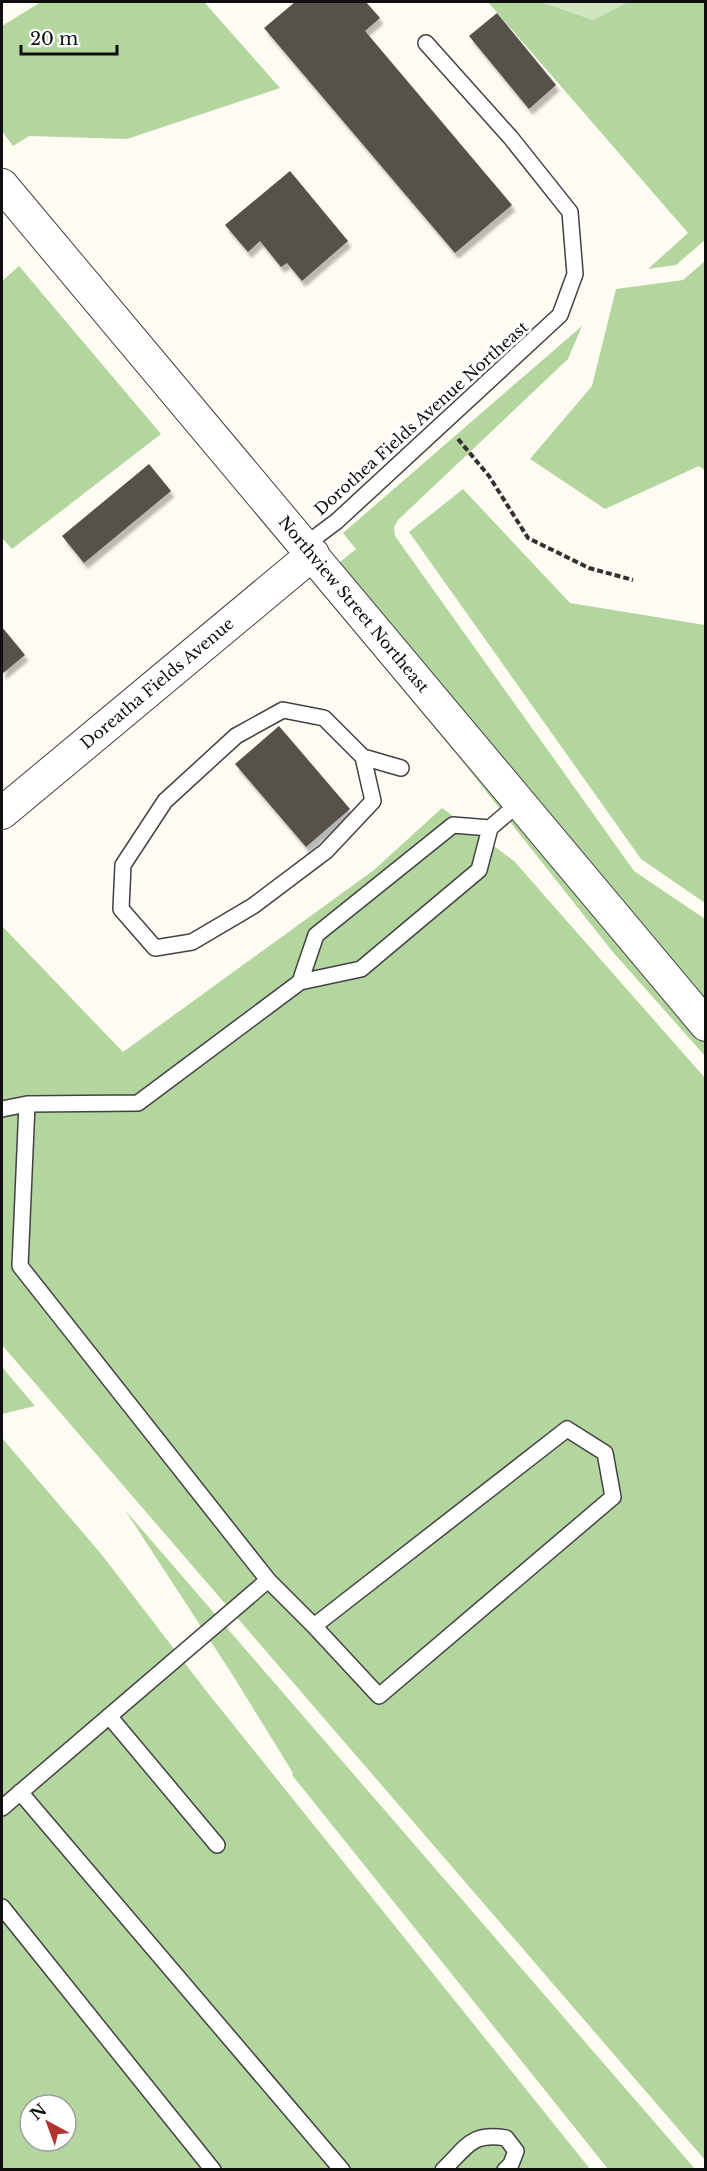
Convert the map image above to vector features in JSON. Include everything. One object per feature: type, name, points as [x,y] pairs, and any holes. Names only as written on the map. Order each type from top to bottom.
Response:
[{"type":"street","name":"Northview Street Northeast","points":[[2,185],[705,1024]]},
{"type":"street","name":"Doreatha Fields Avenue","points":[[2,813],[309,550]]},
{"type":"lane","name":"Dorothea Fields Avenue Northeast","points":[[309,550],[337,521],[560,315],[574,274],[570,212],[511,138],[426,43]]},
{"type":"lane","points":[[363,757],[373,801],[326,852],[253,906],[192,942],[155,948],[121,909],[123,865],[165,801],[236,736],[283,710],[324,718],[363,757],[401,768]]},
{"type":"lane","points":[[2,1109],[27,1104],[138,1103],[300,982],[361,969],[479,870],[490,828],[519,803]]},
{"type":"lane","points":[[300,982],[316,935],[453,825],[490,828]]},
{"type":"lane","points":[[27,1104],[20,1266],[268,1580],[379,1696],[613,1497],[605,1454],[567,1429],[314,1626]]},
{"type":"lane","points":[[2,1808],[268,1580]]},
{"type":"lane","points":[[109,1716],[217,1845]]},
{"type":"lane","points":[[20,1792],[342,2169]]},
{"type":"lane","points":[[2,1907],[213,2169]]},
{"type":"lane","points":[[443,2169],[477,2137],[490,2135],[506,2138],[516,2151],[511,2164],[505,2169]]},
{"type":"path","points":[[444,422],[489,476],[528,538],[589,568],[633,580]]},
{"type":"green space","points":[[41,2],[204,2],[280,88],[127,139],[29,136],[13,146],[2,131],[2,26]]},
{"type":"green space","points":[[488,2],[541,2],[593,20],[628,2],[705,2],[705,240],[676,265],[648,269],[688,233]]},
{"type":"green space","points":[[541,2],[628,2],[593,20]]},
{"type":"green space","points":[[705,261],[705,470],[699,466],[605,509],[530,459],[592,386],[616,289],[683,280]]},
{"type":"green space","points":[[19,266],[161,434],[12,549],[2,538],[2,281]]},
{"type":"green space","points":[[582,326],[568,359],[398,520],[394,527],[395,536],[634,871],[705,919],[705,1056],[612,951],[466,766],[314,583],[356,549],[343,533]]},
{"type":"green space","points":[[463,489],[570,603],[705,625],[705,903],[641,859],[409,532]]},
{"type":"green space","points":[[442,808],[514,861],[705,1078],[705,2160],[2,1345],[2,926],[123,1052],[374,870]]},
{"type":"green space","points":[[2,1367],[35,1406],[2,1414]]},
{"type":"green space","points":[[2,1438],[102,1555],[207,1692],[590,2169],[2,2169]]},
{"type":"green space","points":[[125,1510],[695,2169],[608,2169],[292,1775],[293,1773],[232,1674]]},
{"type":"building","points":[[295,2],[366,2],[380,18],[365,31],[512,205],[455,253],[264,28]]},
{"type":"building","points":[[497,13],[556,85],[529,109],[469,36]]},
{"type":"building","points":[[290,171],[348,241],[302,281],[287,263],[281,267],[260,241],[248,252],[225,225]]},
{"type":"building","points":[[149,464],[171,491],[84,563],[62,536]]},
{"type":"building","points":[[2,627],[25,655],[2,674]]},
{"type":"building","points":[[279,726],[350,809],[306,847],[235,764]]}]
